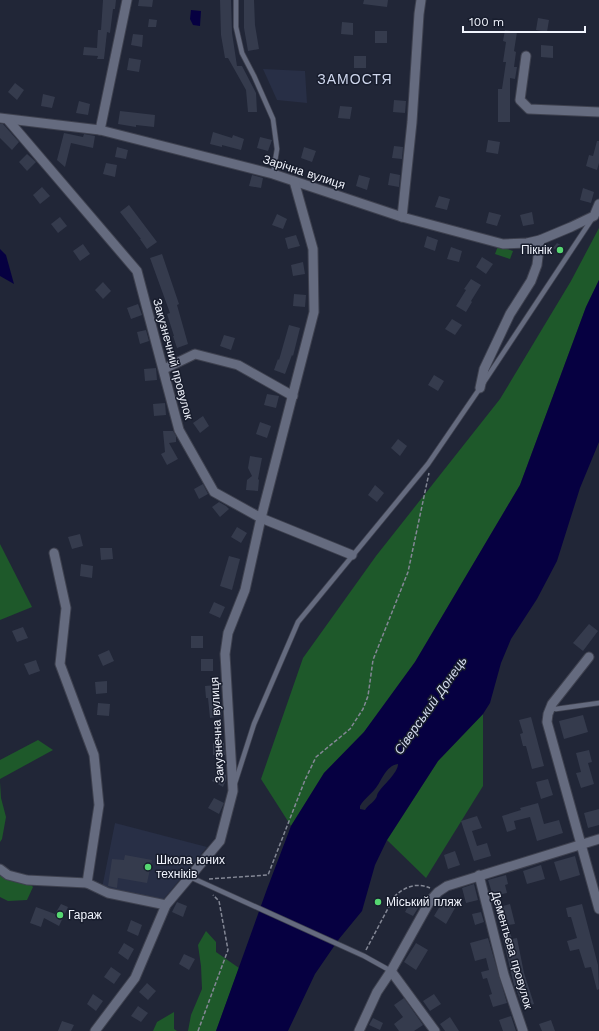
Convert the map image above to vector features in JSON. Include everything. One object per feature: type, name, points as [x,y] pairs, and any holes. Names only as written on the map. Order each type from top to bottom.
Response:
[{"type":"street","points":[[100,130],[127,0]]},
{"type":"street","points":[[402,217],[412,122],[421,0]]},
{"type":"street","points":[[526,56],[520,100],[529,109],[599,112]]},
{"type":"street","name":"Зарічна вулиця","points":[[4,119],[100,130],[273,174],[402,217],[503,244],[527,243],[540,240],[594,216]]},
{"type":"street","name":"Закузнечний провулок","points":[[4,119],[137,271],[179,430],[214,492],[261,518],[352,555]]},
{"type":"street","name":"Закузнечна вулиця","points":[[95,1031],[135,978],[166,905],[194,878],[220,841],[233,792],[225,654],[228,633],[245,590],[261,518],[314,312],[313,249],[294,181]]},
{"type":"street","points":[[594,216],[599,204]]},
{"type":"street","points":[[480,388],[484,369],[510,314],[531,281],[537,265],[540,240]]},
{"type":"street","points":[[164,369],[195,354],[238,366],[292,396]]},
{"type":"street","points":[[54,553],[66,608],[60,664],[94,755],[99,805],[87,883]]},
{"type":"street","points":[[590,657],[552,704],[547,722],[599,909]]},
{"type":"street","points":[[359,1031],[377,992],[391,971],[430,901],[438,892],[446,886],[478,875],[599,839]]},
{"type":"street","points":[[0,869],[8,875],[27,880],[87,883],[108,893],[166,905]]},
{"type":"street","name":"Дементьєва провулок","points":[[478,875],[504,975],[523,1031]]},
{"type":"street","points":[[391,971],[435,1031]]},
{"type":"lane","points":[[236,0],[236,27],[242,53],[254,76],[273,120],[277,149],[273,174]]},
{"type":"lane","points":[[233,792],[254,724],[298,622],[428,464],[594,216]]},
{"type":"lane","points":[[550,708],[556,709],[599,703]]},
{"type":"lane","points":[[194,878],[324,937],[391,971]]},
{"type":"path","points":[[194,878],[268,875],[305,780],[316,757],[350,729],[363,709],[368,696],[373,660],[408,572],[430,468],[428,464]]},
{"type":"path","points":[[364,956],[394,897],[399,891],[416,885],[424,886],[438,892]]},
{"type":"path","points":[[198,1031],[228,950],[219,902],[208,890]]},
{"type":"shaded area","points":[[263,69],[305,71],[307,103],[277,100]]},
{"type":"shaded area","name":"Школа юних техніків","points":[[115,823],[207,847],[162,901],[102,888]]},
{"type":"green space","points":[[599,228],[599,280],[586,307],[520,485],[415,662],[364,732],[324,773],[291,826],[261,779],[303,658],[376,556],[500,399],[571,281]]},
{"type":"green space","points":[[498,246],[513,251],[510,259],[495,254]]},
{"type":"green space","points":[[0,544],[32,607],[0,620]]},
{"type":"green space","points":[[483,714],[483,786],[426,878],[387,840],[438,761]]},
{"type":"green space","points":[[38,740],[53,750],[0,779],[0,760]]},
{"type":"green space","points":[[0,782],[1,798],[6,817],[2,839],[0,842]]},
{"type":"green space","points":[[0,869],[27,880],[33,887],[27,900],[8,901],[0,897]]},
{"type":"green space","points":[[206,931],[216,942],[216,952],[239,968],[216,1031],[188,1031],[191,1015],[202,989],[198,945]]},
{"type":"green space","points":[[174,1012],[174,1029],[177,1031],[153,1031],[157,1022]]},
{"type":"water","points":[[191,10],[201,11],[200,26],[193,25],[190,19]]},
{"type":"water","points":[[0,249],[6,255],[14,284],[0,276]]},
{"type":"water","name":"Сіверський Донець","points":[[599,280],[599,442],[580,488],[557,561],[537,599],[511,639],[501,663],[490,703],[483,714],[438,761],[387,840],[375,865],[362,911],[339,939],[315,974],[288,1031],[216,1031],[291,826],[324,773],[364,732],[415,662],[520,485],[586,307]],"holes":[[[398,764],[397,768],[368,807],[365,810],[360,809],[360,806],[375,789],[387,771],[394,765]]]},
{"type":"building","points":[[103,0],[116,0],[115,9],[113,9],[110,33],[107,32],[104,59],[97,59],[98,56],[83,55],[84,47],[97,48],[98,30],[101,30]]},
{"type":"building","points":[[139,0],[153,0],[152,7],[138,6]]},
{"type":"building","points":[[220,0],[231,0],[232,33],[237,66],[242,66],[256,93],[257,112],[248,112],[246,90],[228,58],[225,58],[221,35]]},
{"type":"building","points":[[244,0],[254,0],[255,25],[259,49],[248,51],[244,28]]},
{"type":"building","points":[[364,0],[388,0],[387,7],[363,4]]},
{"type":"building","points":[[538,18],[549,20],[547,32],[536,30]]},
{"type":"building","points":[[149,19],[157,20],[156,27],[148,27]]},
{"type":"building","points":[[342,22],[353,23],[353,35],[341,34]]},
{"type":"building","points":[[505,30],[517,32],[514,51],[516,52],[514,67],[517,67],[515,79],[510,78],[510,122],[498,122],[498,89],[502,89],[506,62],[503,62],[506,42],[503,41]]},
{"type":"building","points":[[375,31],[387,31],[387,43],[375,43]]},
{"type":"building","points":[[133,34],[143,35],[142,47],[131,45]]},
{"type":"building","points":[[541,45],[553,46],[553,58],[541,57]]},
{"type":"building","points":[[354,56],[366,56],[366,68],[354,68]]},
{"type":"building","points":[[129,58],[141,60],[139,72],[127,70]]},
{"type":"building","points":[[15,83],[24,90],[17,100],[8,92]]},
{"type":"building","points":[[43,94],[55,97],[52,108],[41,106]]},
{"type":"building","points":[[394,100],[406,101],[405,113],[393,112]]},
{"type":"building","points":[[79,101],[90,104],[88,115],[76,113]]},
{"type":"building","points":[[340,106],[352,107],[350,119],[338,118]]},
{"type":"building","points":[[120,111],[155,115],[154,127],[136,125],[136,127],[118,124]]},
{"type":"building","points":[[0,124],[3,124],[19,142],[12,150],[0,138]]},
{"type":"building","points":[[213,132],[232,138],[233,135],[244,139],[241,150],[222,145],[222,147],[210,144]]},
{"type":"building","points":[[64,133],[83,137],[84,134],[95,136],[93,148],[71,143],[65,167],[57,160]]},
{"type":"building","points":[[260,137],[272,140],[268,151],[257,148]]},
{"type":"building","points":[[488,140],[500,142],[498,154],[486,152]]},
{"type":"building","points":[[597,141],[599,141],[599,163],[597,170],[586,166],[589,155],[593,156]]},
{"type":"building","points":[[394,146],[403,147],[402,159],[392,158]]},
{"type":"building","points":[[117,147],[128,150],[126,159],[115,157]]},
{"type":"building","points":[[304,147],[316,151],[312,162],[301,158]]},
{"type":"building","points":[[27,154],[36,162],[27,171],[19,162]]},
{"type":"building","points":[[106,163],[117,165],[115,177],[103,174]]},
{"type":"building","points":[[390,173],[400,175],[399,187],[388,185]]},
{"type":"building","points":[[252,175],[263,178],[261,188],[249,186]]},
{"type":"building","points":[[359,175],[370,178],[367,190],[356,186]]},
{"type":"building","points":[[42,187],[50,196],[40,204],[33,195]]},
{"type":"building","points":[[583,188],[594,192],[591,203],[580,200]]},
{"type":"building","points":[[439,196],[450,199],[447,210],[435,207]]},
{"type":"building","points":[[129,205],[157,242],[147,249],[120,212]]},
{"type":"building","points":[[489,212],[501,215],[497,226],[486,223]]},
{"type":"building","points":[[532,212],[534,224],[523,226],[520,215]]},
{"type":"building","points":[[277,214],[287,219],[283,229],[272,225]]},
{"type":"building","points":[[60,217],[67,226],[58,233],[51,224]]},
{"type":"building","points":[[296,235],[300,246],[288,249],[285,238]]},
{"type":"building","points":[[427,236],[438,240],[435,251],[424,247]]},
{"type":"building","name":"Пікнік","points":[[557,243],[564,247],[561,253],[553,248]]},
{"type":"building","points":[[83,244],[90,254],[80,261],[73,251]]},
{"type":"building","points":[[451,247],[462,251],[459,262],[447,259]]},
{"type":"building","points":[[162,254],[179,304],[177,305],[188,344],[177,348],[167,314],[170,313],[150,258]]},
{"type":"building","points":[[482,257],[493,264],[486,274],[476,267]]},
{"type":"building","points":[[303,262],[305,274],[293,276],[291,265]]},
{"type":"building","points":[[471,279],[481,285],[466,312],[456,306],[466,290],[464,289]]},
{"type":"building","points":[[103,282],[111,291],[103,299],[95,290]]},
{"type":"building","points":[[294,294],[306,295],[305,307],[293,306]]},
{"type":"building","points":[[138,304],[142,315],[131,319],[127,308]]},
{"type":"building","points":[[452,319],[462,325],[455,335],[445,329]]},
{"type":"building","points":[[289,325],[300,328],[293,356],[292,355],[285,374],[274,370],[278,359],[279,360]]},
{"type":"building","points":[[146,330],[149,341],[140,344],[137,332]]},
{"type":"building","points":[[224,335],[235,338],[231,350],[220,346]]},
{"type":"building","points":[[156,368],[157,380],[145,381],[144,369]]},
{"type":"building","points":[[434,375],[444,381],[438,391],[428,385]]},
{"type":"building","points":[[267,394],[279,396],[276,408],[264,405]]},
{"type":"building","points":[[165,403],[166,415],[154,416],[153,404]]},
{"type":"building","points":[[203,416],[209,426],[200,433],[193,423]]},
{"type":"building","points":[[260,422],[271,426],[267,438],[256,434]]},
{"type":"building","points":[[163,431],[173,431],[176,436],[176,442],[169,443],[178,459],[167,465],[161,454],[165,452]]},
{"type":"building","points":[[398,439],[407,446],[400,456],[391,448]]},
{"type":"building","points":[[250,456],[262,458],[258,479],[258,491],[246,490],[247,480],[252,476],[248,468]]},
{"type":"building","points":[[203,484],[208,494],[199,499],[194,489]]},
{"type":"building","points":[[375,485],[384,493],[377,502],[368,495]]},
{"type":"building","points":[[219,502],[229,509],[220,517],[212,507]]},
{"type":"building","points":[[237,527],[247,533],[241,543],[231,537]]},
{"type":"building","points":[[80,534],[83,546],[72,549],[68,537]]},
{"type":"building","points":[[100,548],[112,548],[113,559],[101,560]]},
{"type":"building","points":[[229,556],[240,559],[232,590],[220,586]]},
{"type":"building","points":[[81,564],[93,566],[92,578],[80,576]]},
{"type":"building","points":[[214,602],[225,607],[220,618],[209,613]]},
{"type":"building","points":[[589,624],[598,631],[583,651],[573,643]]},
{"type":"building","points":[[23,627],[28,638],[17,642],[12,631]]},
{"type":"building","points":[[191,636],[203,636],[203,648],[191,648]]},
{"type":"building","points":[[109,650],[114,661],[103,666],[98,655]]},
{"type":"building","points":[[201,659],[213,659],[213,671],[201,671]]},
{"type":"building","points":[[36,660],[40,671],[29,675],[24,664]]},
{"type":"building","points":[[107,681],[107,693],[96,694],[95,682]]},
{"type":"building","points":[[217,685],[219,705],[221,704],[222,716],[210,718],[205,686]]},
{"type":"building","points":[[98,703],[110,704],[109,716],[97,715]]},
{"type":"building","points":[[583,715],[588,732],[564,739],[559,721]]},
{"type":"building","points":[[531,717],[544,766],[532,769],[526,746],[523,746],[520,734],[523,733],[519,720]]},
{"type":"building","points":[[213,743],[224,743],[225,755],[213,755]]},
{"type":"building","points":[[589,750],[592,762],[588,763],[594,784],[581,788],[576,773],[581,772],[576,753]]},
{"type":"building","points":[[218,771],[226,775],[226,780],[223,787],[212,781]]},
{"type":"building","points":[[548,779],[553,795],[541,799],[536,782]]},
{"type":"building","points":[[214,798],[224,803],[219,814],[208,808]]},
{"type":"building","points":[[538,803],[544,824],[559,820],[563,833],[537,841],[530,817],[514,821],[516,829],[507,832],[502,816],[521,810],[520,808]]},
{"type":"building","points":[[599,809],[599,825],[588,828],[584,813]]},
{"type":"building","points":[[477,816],[482,828],[472,831],[477,846],[487,843],[491,856],[474,861],[461,821]]},
{"type":"building","points":[[455,851],[460,865],[448,869],[444,855]]},
{"type":"building","points":[[125,855],[152,860],[147,883],[118,878],[117,888],[108,886],[112,859],[124,860]]},
{"type":"building","points":[[575,856],[580,875],[560,881],[554,862]]},
{"type":"building","points":[[541,865],[545,879],[527,884],[523,871]]},
{"type":"building","points":[[506,875],[508,884],[505,885],[507,893],[493,896],[488,880]]},
{"type":"building","points":[[474,884],[478,900],[466,903],[462,888]]},
{"type":"building","points":[[411,901],[420,905],[413,916],[405,912]]},
{"type":"building","points":[[443,901],[455,908],[446,924],[434,916]]},
{"type":"building","points":[[177,902],[187,906],[183,917],[172,912]]},
{"type":"building","points":[[61,904],[68,907],[59,926],[44,918],[41,927],[30,923],[36,907],[55,914]]},
{"type":"building","points":[[510,904],[515,924],[508,925],[512,939],[517,938],[524,973],[534,1004],[523,1007],[516,988],[515,989],[496,908]]},
{"type":"building","points":[[582,904],[598,965],[599,989],[597,990],[591,967],[585,968],[579,949],[570,951],[567,941],[577,938],[571,917],[568,917],[566,908]]},
{"type":"building","points":[[481,912],[484,922],[475,925],[472,914]]},
{"type":"building","points":[[131,920],[142,925],[138,936],[127,931]]},
{"type":"building","points":[[488,938],[507,1003],[493,1007],[489,995],[492,994],[487,978],[483,979],[481,972],[489,970],[486,958],[475,961],[470,943]]},
{"type":"building","points":[[124,943],[134,949],[128,960],[118,953]]},
{"type":"building","points":[[416,943],[428,950],[416,970],[404,962]]},
{"type":"building","points":[[184,954],[195,959],[189,970],[179,964]]},
{"type":"building","points":[[111,967],[121,974],[114,984],[104,977]]},
{"type":"building","points":[[147,983],[156,991],[148,1000],[139,992]]},
{"type":"building","points":[[93,994],[103,1001],[96,1011],[87,1004]]},
{"type":"building","points":[[434,994],[441,1004],[430,1011],[423,1001]]},
{"type":"building","points":[[404,998],[423,1025],[414,1031],[399,1031],[394,1024],[403,1017],[394,1005]]},
{"type":"building","points":[[138,1006],[148,1013],[141,1022],[131,1016]]},
{"type":"building","points":[[511,1016],[516,1031],[503,1031],[499,1020]]},
{"type":"building","points":[[450,1017],[459,1031],[445,1031],[440,1024]]},
{"type":"building","points":[[373,1018],[383,1023],[380,1030],[369,1025]]},
{"type":"building","points":[[551,1020],[555,1031],[542,1031],[539,1024]]},
{"type":"building","points":[[62,1021],[74,1025],[71,1031],[58,1031]]},
{"type":"place","name":"Пікнік","points":[[560,250]]},
{"type":"place","name":"Школа юних техніків","points":[[148,867]]},
{"type":"place","name":"Міський пляж","points":[[378,902]]},
{"type":"place","name":"Гараж","points":[[60,915]]},
{"type":"district","name":"ЗАМОСТЯ","points":[[355,79]]}]
